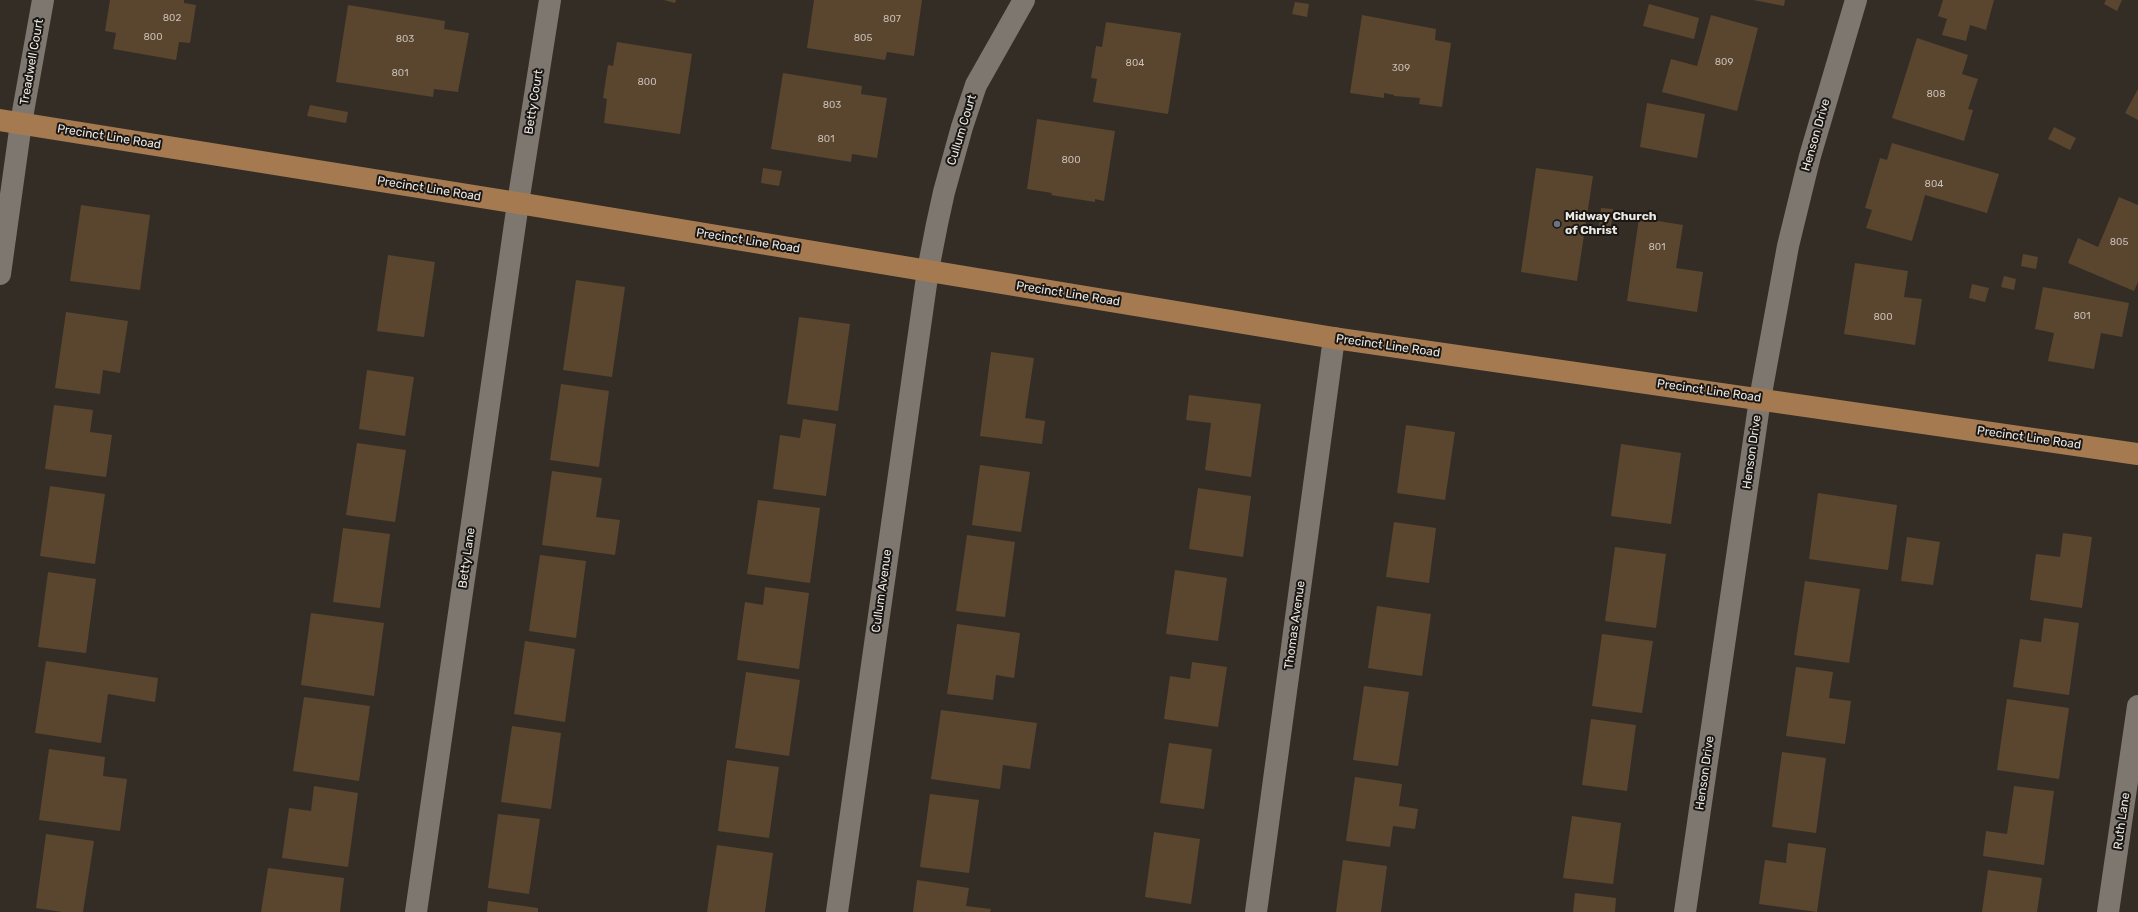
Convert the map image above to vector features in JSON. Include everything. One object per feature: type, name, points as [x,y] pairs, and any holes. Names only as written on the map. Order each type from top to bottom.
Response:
[{"type":"main road","name":"Precinct Line Road","points":[[0,120],[928,270],[1334,338],[2138,454]]},
{"type":"street","name":"Treadwell Court","points":[[0,274],[21,123],[42,0]]},
{"type":"street","name":"Betty Court","points":[[518,203],[550,0]]},
{"type":"street","name":"Cullum Court","points":[[928,270],[944,192],[962,127],[976,85],[1024,0]]},
{"type":"street","name":"Henson Drive","points":[[1685,912],[1760,399],[1792,231],[1810,156],[1856,0]]},
{"type":"street","name":"Betty Lane","points":[[416,912],[518,203]]},
{"type":"street","name":"Cullum Avenue","points":[[837,912],[928,270]]},
{"type":"street","name":"Thomas Avenue","points":[[1256,912],[1334,338]]},
{"type":"street","name":"Ruth Lane","points":[[2108,912],[2138,706]]},
{"type":"building","points":[[110,0],[184,0],[184,3],[196,5],[190,43],[179,42],[176,60],[113,49],[116,33],[105,31]]},
{"type":"building","points":[[664,0],[676,0],[675,3]]},
{"type":"building","points":[[814,0],[922,0],[914,56],[887,52],[885,60],[807,48]]},
{"type":"building","points":[[1753,0],[1785,0],[1784,6]]},
{"type":"building","points":[[1943,0],[1994,0],[1986,30],[1970,25],[1966,41],[1942,35],[1947,19],[1938,16]]},
{"type":"building","points":[[2106,0],[2122,0],[2117,11],[2104,4]]},
{"type":"building","points":[[1295,2],[1309,4],[1307,17],[1292,14]]},
{"type":"building","points":[[1649,4],[1699,18],[1694,39],[1643,26]]},
{"type":"building","points":[[348,5],[445,21],[444,29],[469,33],[458,92],[434,89],[433,97],[336,82]]},
{"type":"building","points":[[1362,15],[1436,29],[1435,40],[1451,43],[1442,107],[1419,104],[1420,98],[1394,96],[1384,93],[1384,98],[1350,93]]},
{"type":"building","points":[[1711,15],[1758,28],[1737,111],[1662,92],[1671,59],[1697,66]]},
{"type":"building","points":[[1106,22],[1181,33],[1168,114],[1093,102],[1097,79],[1091,78],[1096,46],[1102,47]]},
{"type":"building","points":[[1917,38],[1968,55],[1962,74],[1978,79],[1968,109],[1973,110],[1964,141],[1892,118]]},
{"type":"building","points":[[617,42],[692,54],[680,134],[604,123],[607,99],[603,98],[608,65],[613,66]]},
{"type":"building","points":[[783,73],[862,86],[861,94],[887,98],[877,158],[852,154],[851,162],[771,149]]},
{"type":"building","points":[[2138,89],[2138,120],[2125,113]]},
{"type":"building","points":[[1647,103],[1705,114],[1697,158],[1640,147]]},
{"type":"building","points":[[310,105],[348,112],[346,123],[307,116]]},
{"type":"building","points":[[1037,119],[1115,131],[1104,201],[1095,199],[1095,202],[1051,195],[1052,193],[1027,189]]},
{"type":"building","points":[[2054,127],[2076,138],[2070,150],[2048,139]]},
{"type":"building","points":[[1892,143],[1999,174],[1987,213],[1925,195],[1912,241],[1866,228],[1872,210],[1865,208],[1880,158],[1887,160]]},
{"type":"building","points":[[763,168],[782,171],[779,186],[761,183]]},
{"type":"building","name":"Midway Church of Christ","points":[[1536,168],[1593,176],[1577,281],[1521,272]]},
{"type":"building","points":[[2119,197],[2138,205],[2138,282],[2134,291],[2068,263],[2078,238],[2098,247]]},
{"type":"building","points":[[81,205],[150,215],[140,290],[70,281]]},
{"type":"building","points":[[1601,208],[1613,209],[1611,227],[1599,226]]},
{"type":"building","points":[[1639,218],[1683,225],[1676,268],[1703,272],[1697,312],[1627,301]]},
{"type":"building","points":[[2023,254],[2038,257],[2036,269],[2021,266]]},
{"type":"building","points":[[388,255],[435,262],[424,337],[377,331]]},
{"type":"building","points":[[1855,263],[1908,271],[1904,297],[1922,299],[1915,345],[1844,334]]},
{"type":"building","points":[[2004,276],[2016,279],[2014,290],[2001,287]]},
{"type":"building","points":[[576,280],[625,287],[612,377],[563,370]]},
{"type":"building","points":[[1972,284],[1989,288],[1985,302],[1969,298]]},
{"type":"building","points":[[2043,287],[2129,303],[2122,337],[2101,333],[2094,369],[2048,361],[2054,333],[2035,329]]},
{"type":"building","points":[[66,312],[128,321],[120,373],[103,370],[100,394],[55,388]]},
{"type":"building","points":[[799,317],[850,324],[838,411],[787,404]]},
{"type":"building","points":[[991,352],[1034,358],[1025,418],[1045,421],[1042,444],[980,436]]},
{"type":"building","points":[[367,370],[414,377],[405,436],[359,429]]},
{"type":"building","points":[[561,384],[609,391],[599,467],[550,460]]},
{"type":"building","points":[[1189,395],[1261,404],[1251,477],[1205,470],[1211,423],[1186,420]]},
{"type":"building","points":[[54,405],[93,410],[90,432],[112,435],[106,477],[45,469]]},
{"type":"building","points":[[803,419],[836,424],[826,496],[773,489],[780,435],[800,438]]},
{"type":"building","points":[[1406,425],[1455,432],[1445,500],[1397,493]]},
{"type":"building","points":[[357,443],[406,450],[395,522],[346,515]]},
{"type":"building","points":[[1621,444],[1681,453],[1671,524],[1611,516]]},
{"type":"building","points":[[980,465],[1030,472],[1021,532],[972,525]]},
{"type":"building","points":[[552,471],[602,478],[596,517],[620,520],[615,555],[542,545]]},
{"type":"building","points":[[50,486],[105,494],[95,564],[40,556]]},
{"type":"building","points":[[1198,488],[1251,496],[1243,557],[1189,549]]},
{"type":"building","points":[[1818,493],[1897,505],[1888,570],[1809,559]]},
{"type":"building","points":[[758,500],[820,508],[810,583],[747,574]]},
{"type":"building","points":[[1394,522],[1436,528],[1429,583],[1386,577]]},
{"type":"building","points":[[343,528],[390,534],[380,608],[333,602]]},
{"type":"building","points":[[2063,533],[2092,537],[2082,608],[2030,600],[2036,554],[2060,557]]},
{"type":"building","points":[[967,535],[1015,542],[1005,617],[956,611]]},
{"type":"building","points":[[1907,537],[1940,542],[1933,585],[1901,581]]},
{"type":"building","points":[[1615,547],[1666,554],[1656,628],[1605,621]]},
{"type":"building","points":[[540,555],[586,561],[576,638],[529,631]]},
{"type":"building","points":[[1175,570],[1227,578],[1218,641],[1166,634]]},
{"type":"building","points":[[48,572],[96,579],[86,653],[38,647]]},
{"type":"building","points":[[1805,581],[1860,589],[1849,663],[1794,655]]},
{"type":"building","points":[[765,587],[809,593],[799,669],[737,660],[745,602],[763,605]]},
{"type":"building","points":[[1377,606],[1431,614],[1422,676],[1368,668]]},
{"type":"building","points":[[311,613],[384,623],[374,696],[301,685]]},
{"type":"building","points":[[2044,618],[2079,623],[2069,695],[2013,687],[2020,639],[2041,642]]},
{"type":"building","points":[[957,624],[1020,633],[1014,678],[996,675],[993,700],[947,694]]},
{"type":"building","points":[[1602,634],[1653,641],[1642,713],[1592,706]]},
{"type":"building","points":[[525,641],[575,649],[565,722],[514,714]]},
{"type":"building","points":[[46,661],[158,678],[155,702],[108,694],[101,743],[35,733]]},
{"type":"building","points":[[1192,662],[1227,667],[1218,727],[1164,719],[1170,676],[1190,679]]},
{"type":"building","points":[[1796,667],[1833,672],[1829,698],[1851,701],[1845,744],[1786,736]]},
{"type":"building","points":[[746,672],[800,680],[789,756],[735,748]]},
{"type":"building","points":[[1364,686],[1409,692],[1398,766],[1353,760]]},
{"type":"building","points":[[304,697],[370,706],[359,781],[293,771]]},
{"type":"building","points":[[2007,699],[2069,708],[2059,779],[1997,770]]},
{"type":"building","points":[[941,710],[1037,723],[1030,769],[1003,765],[1000,789],[931,779]]},
{"type":"building","points":[[1591,719],[1636,725],[1627,791],[1582,785]]},
{"type":"building","points":[[512,726],[561,733],[551,809],[501,802]]},
{"type":"building","points":[[1169,743],[1212,749],[1204,809],[1160,803]]},
{"type":"building","points":[[49,749],[105,757],[103,776],[127,779],[120,831],[39,820]]},
{"type":"building","points":[[1782,752],[1826,758],[1816,833],[1772,827]]},
{"type":"building","points":[[727,760],[779,767],[769,838],[718,831]]},
{"type":"building","points":[[1355,777],[1402,784],[1399,806],[1418,809],[1415,829],[1393,826],[1390,847],[1346,841]]},
{"type":"building","points":[[314,786],[358,793],[348,867],[282,858],[289,808],[311,811]]},
{"type":"building","points":[[2014,786],[2054,791],[2044,865],[1983,856],[1986,831],[2007,834]]},
{"type":"building","points":[[930,794],[979,800],[969,873],[920,867]]},
{"type":"building","points":[[498,814],[540,819],[529,894],[488,888]]},
{"type":"building","points":[[1572,816],[1621,823],[1613,884],[1563,878]]},
{"type":"building","points":[[1154,832],[1200,839],[1191,904],[1145,897]]},
{"type":"building","points":[[46,834],[94,841],[83,912],[62,912],[36,908]]},
{"type":"building","points":[[1788,843],[1826,848],[1817,912],[1759,904],[1765,860],[1786,863]]},
{"type":"building","points":[[717,845],[773,853],[765,912],[707,912]]},
{"type":"building","points":[[1343,860],[1387,866],[1381,912],[1336,912]]},
{"type":"building","points":[[268,868],[344,878],[340,912],[261,912]]},
{"type":"building","points":[[1988,870],[2042,878],[2037,912],[1982,912]]},
{"type":"building","points":[[917,880],[969,888],[966,906],[991,909],[990,912],[913,912]]},
{"type":"building","points":[[1575,893],[1616,898],[1615,912],[1573,912]]},
{"type":"building","points":[[488,901],[538,908],[538,912],[487,912]]},
{"type":"place","name":"Midway Church of Christ","points":[[1557,224]]}]
